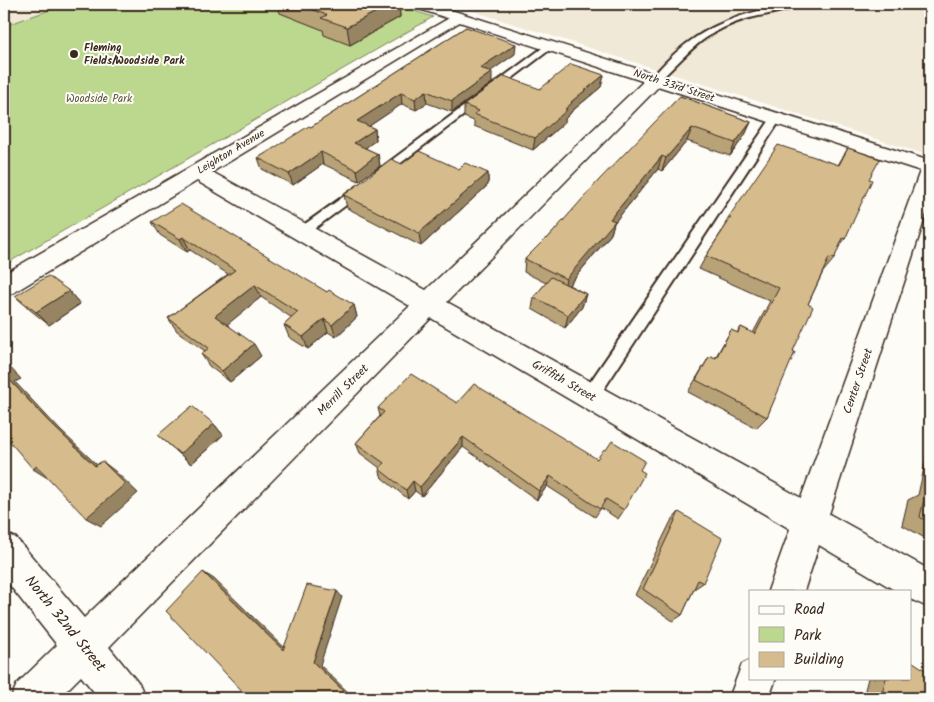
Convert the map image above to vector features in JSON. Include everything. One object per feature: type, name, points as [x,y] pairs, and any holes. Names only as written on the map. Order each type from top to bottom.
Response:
[{"type":"street","name":"North 33rd Street","points":[[418,4],[930,170]]},
{"type":"street","name":"Leighton Avenue","points":[[4,286],[458,17]]},
{"type":"street","name":"Merrill Street","points":[[31,698],[430,305],[655,80]]},
{"type":"street","name":"Center Street","points":[[786,590],[930,170]]},
{"type":"street","name":"Griffith Street","points":[[197,172],[930,590]]},
{"type":"street","name":"North 32nd Street","points":[[4,550],[125,698]]},
{"type":"street","points":[[749,698],[755,680]]},
{"type":"lane","points":[[655,80],[690,44],[715,28],[748,15],[798,4]]},
{"type":"lane","points":[[302,232],[549,46]]},
{"type":"lane","points":[[590,396],[776,119]]},
{"type":"shaded area","points":[[4,4],[67,4],[4,26]]},
{"type":"shaded area","points":[[455,4],[930,4],[930,156],[463,8]]},
{"type":"green space","name":"Woodside Park","points":[[67,4],[393,4],[433,17],[4,265],[4,26]]},
{"type":"building","points":[[297,4],[391,4],[347,27],[321,18],[327,15]]},
{"type":"building","points":[[466,27],[516,44],[480,68],[492,72],[452,101],[426,91],[415,99],[401,93],[357,121],[375,129],[354,143],[378,154],[357,170],[321,152],[289,174],[258,158],[309,126],[311,127]]},
{"type":"building","points":[[571,64],[604,75],[571,102],[565,109],[567,110],[535,138],[474,114],[479,111],[464,105],[504,76],[540,89]]},
{"type":"building","points":[[680,96],[751,122],[735,143],[692,128],[666,158],[662,156],[610,219],[615,221],[566,279],[525,259],[547,239],[599,180]]},
{"type":"building","points":[[778,145],[839,165],[848,148],[880,159],[869,179],[872,180],[845,239],[843,238],[834,259],[829,258],[808,304],[813,307],[767,417],[696,380],[709,357],[716,358],[731,330],[738,333],[741,327],[755,334],[779,288],[706,256],[731,218],[728,218]]},
{"type":"building","points":[[419,151],[459,169],[465,163],[488,173],[419,233],[344,195],[391,159],[402,164]]},
{"type":"building","points":[[181,204],[327,292],[329,290],[354,305],[332,325],[324,319],[303,337],[284,325],[298,312],[255,285],[215,316],[254,344],[222,371],[201,354],[209,348],[168,318],[235,270],[183,237],[180,239],[152,222]]},
{"type":"building","points":[[48,276],[69,291],[36,312],[15,296]]},
{"type":"building","points":[[551,277],[586,294],[568,315],[534,297]]},
{"type":"building","points":[[4,374],[47,420],[95,466],[102,461],[125,484],[86,518],[37,466],[33,469],[4,435]]},
{"type":"building","points":[[411,374],[457,403],[474,384],[597,459],[612,441],[645,461],[640,470],[645,473],[624,510],[606,499],[600,509],[550,476],[539,491],[463,437],[420,487],[413,481],[406,490],[379,469],[384,463],[356,443],[384,412],[378,408]]},
{"type":"building","points":[[192,406],[214,424],[180,454],[158,435]]},
{"type":"building","points":[[926,491],[930,493],[930,523],[920,517]]},
{"type":"building","points":[[679,512],[722,538],[703,583],[698,580],[682,615],[643,589]]},
{"type":"building","points":[[203,572],[283,650],[307,585],[337,591],[313,662],[351,698],[249,698],[166,611]]},
{"type":"building","points":[[912,661],[930,673],[930,698],[881,698],[886,680],[912,680]]},
{"type":"place","name":"Fleming Fields/Woodside Park","points":[[74,54]]}]
